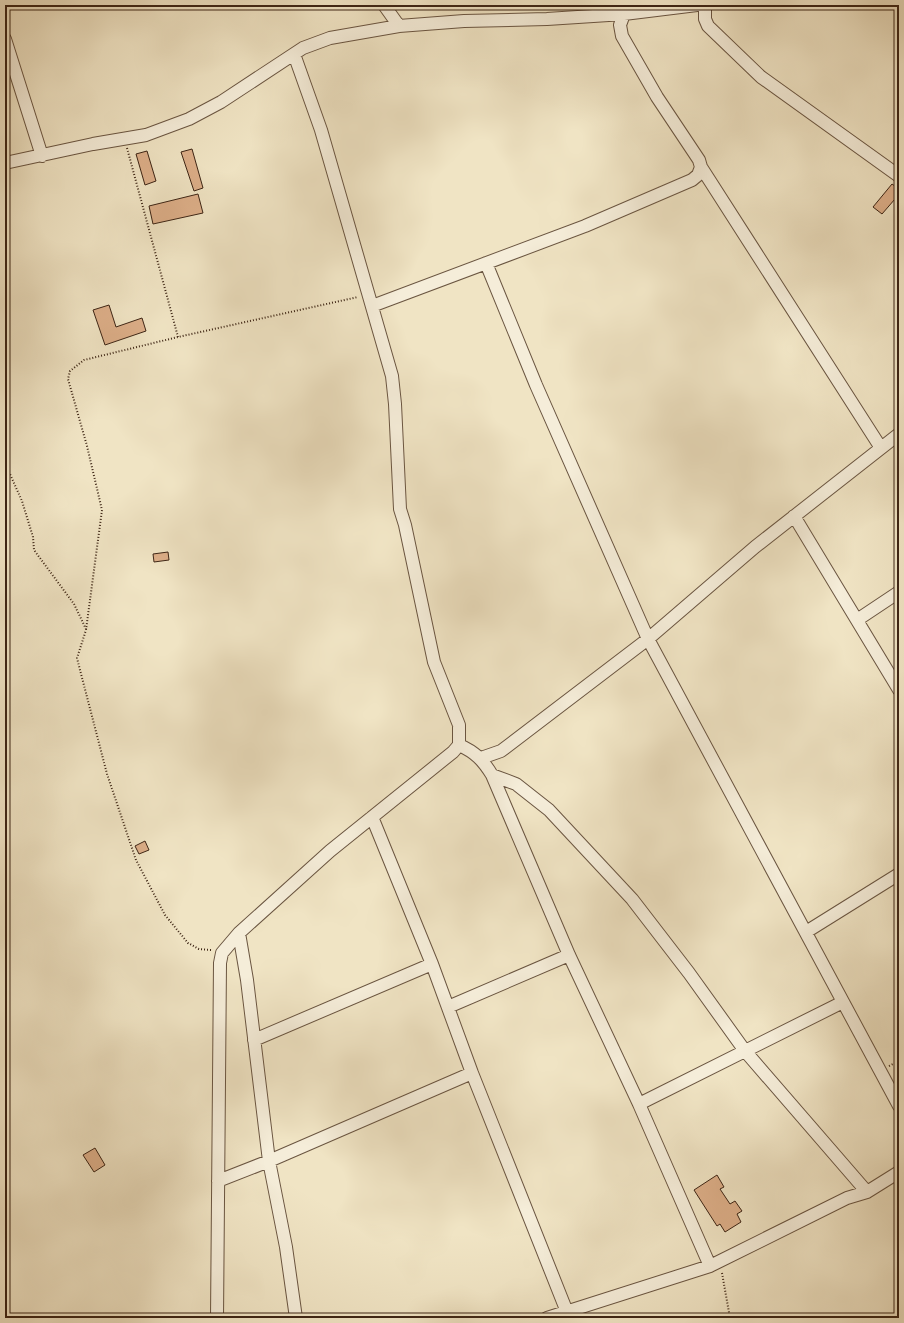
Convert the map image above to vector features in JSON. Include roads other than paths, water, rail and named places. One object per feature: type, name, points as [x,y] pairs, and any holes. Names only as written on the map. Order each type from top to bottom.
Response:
[{"type":"street","points":[[5,163],[93,144],[125,140],[146,135],[189,120],[221,102],[303,48],[330,38],[399,26],[464,21],[547,19],[624,14],[638,8],[697,5]]},
{"type":"street","points":[[706,5],[705,19],[708,26],[761,77],[899,176]]},
{"type":"street","points":[[388,8],[399,26]]},
{"type":"street","points":[[624,14],[620,25],[622,36],[661,104],[699,160],[701,168],[881,448]]},
{"type":"street","points":[[5,39],[42,156]]},
{"type":"street","points":[[294,54],[321,130],[392,376],[395,404],[400,509],[405,525],[434,662],[459,725],[459,745]]},
{"type":"street","points":[[370,301],[486,263],[586,226],[692,180],[698,175],[701,168]]},
{"type":"street","points":[[486,263],[536,385],[648,639],[899,1106]]},
{"type":"street","points":[[481,758],[501,751],[648,639],[755,547],[899,434]]},
{"type":"street","points":[[794,516],[899,690]]},
{"type":"street","points":[[857,620],[899,592]]},
{"type":"street","points":[[459,745],[470,749],[481,758],[492,775],[569,955],[639,1104],[710,1266]]},
{"type":"street","points":[[217,1318],[220,963],[222,953],[226,946],[239,933],[330,851],[459,745]]},
{"type":"street","points":[[492,775],[516,784],[549,810],[632,899],[689,972],[745,1051],[866,1192]]},
{"type":"street","points":[[372,817],[432,964],[472,1072],[567,1312]]},
{"type":"street","points":[[806,932],[899,874]]},
{"type":"street","points":[[239,933],[247,980],[269,1161],[286,1247],[296,1318]]},
{"type":"street","points":[[448,1007],[569,955]]},
{"type":"street","points":[[254,1040],[432,964]]},
{"type":"street","points":[[639,1104],[843,1002]]},
{"type":"street","points":[[218,1181],[269,1161],[472,1072]]},
{"type":"street","points":[[547,1318],[710,1266],[847,1198],[866,1192],[899,1172]]}]
